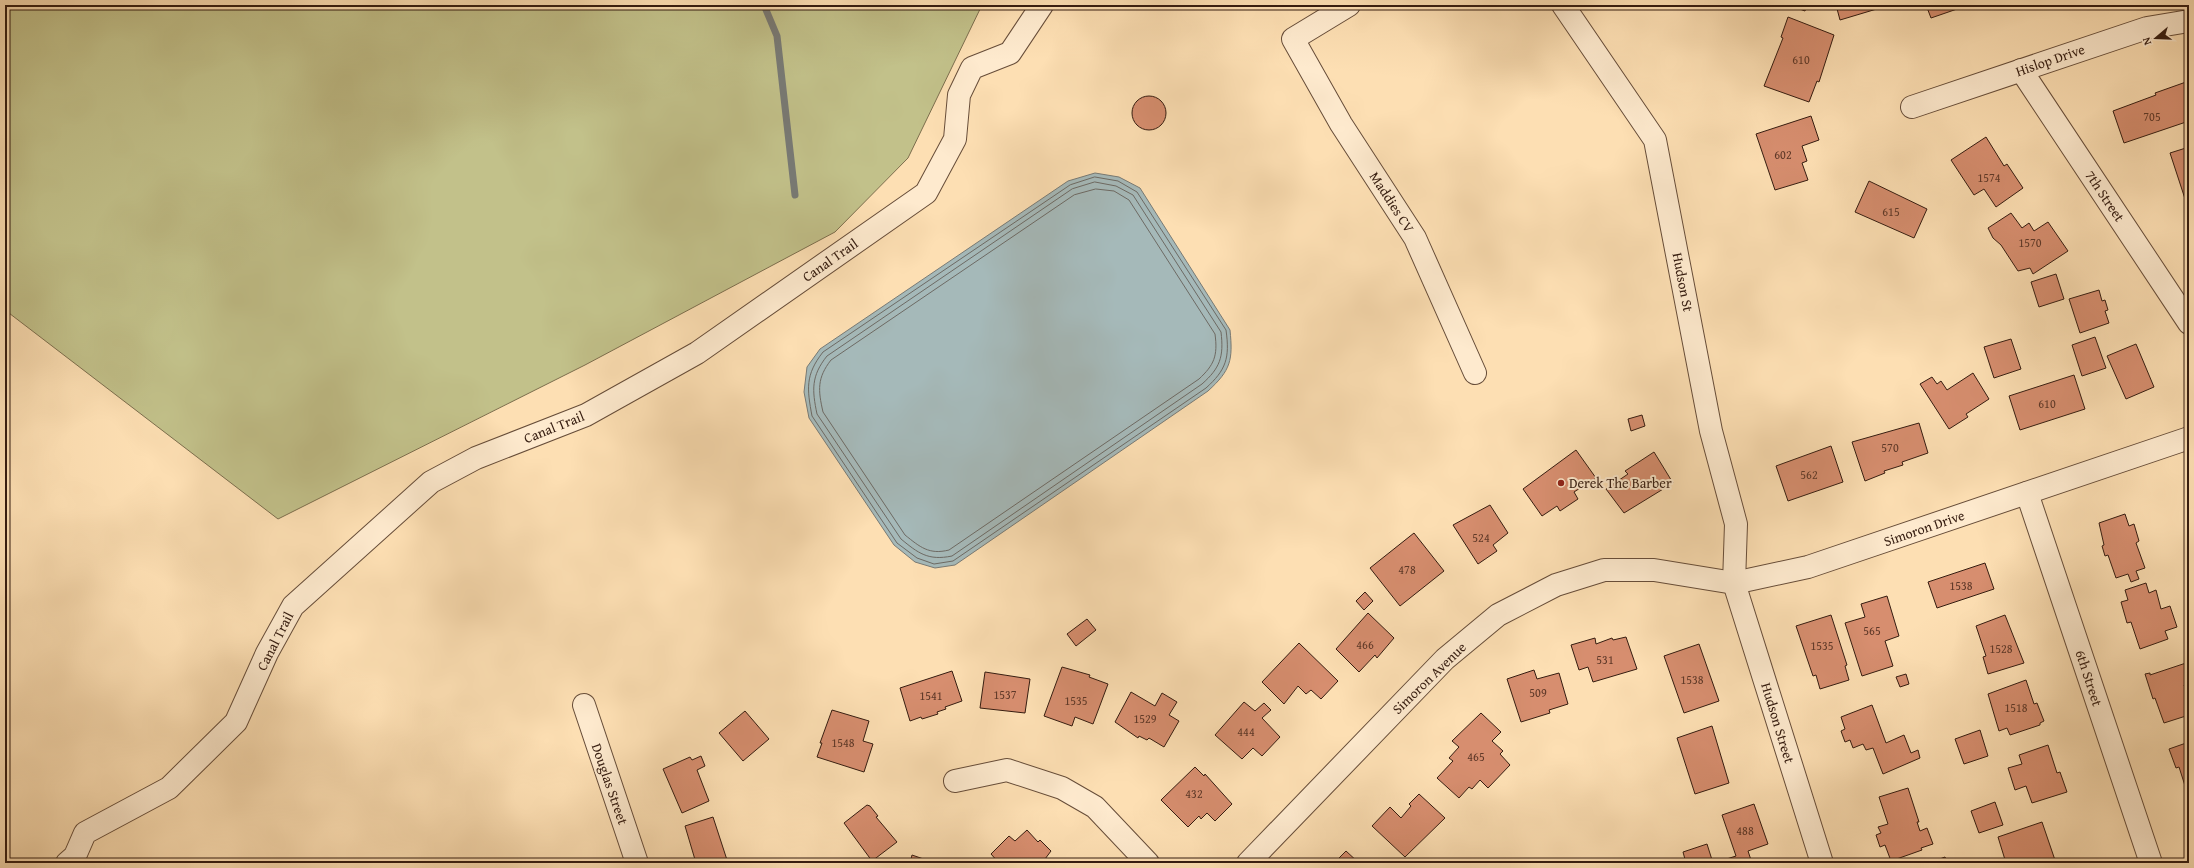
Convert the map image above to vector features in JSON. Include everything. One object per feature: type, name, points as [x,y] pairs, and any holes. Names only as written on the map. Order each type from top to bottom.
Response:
[{"type":"street","name":"Canal Trail","points":[[67,863],[75,856],[85,833],[169,788],[236,722],[267,653],[293,606],[431,482],[476,458],[586,415],[697,353],[926,193],[955,139],[959,95],[972,68],[1010,53],[1042,5]]},
{"type":"street","name":"Maddies CV","points":[[1348,5],[1293,39],[1342,124],[1415,238],[1475,372]]},
{"type":"street","name":"Hudson St","points":[[1563,5],[1655,140],[1711,431],[1736,524],[1734,583]]},
{"type":"street","name":"Hislop Drive","points":[[1912,107],[2147,28],[2189,20]]},
{"type":"street","name":"7th Street","points":[[2021,70],[2189,323]]},
{"type":"street","name":"Simoron Drive","points":[[1654,570],[1734,583],[1808,568],[2189,438]]},
{"type":"street","name":"6th Street","points":[[2027,493],[2151,863]]},
{"type":"street","name":"Simoron Avenue","points":[[1248,863],[1446,658],[1498,615],[1556,585],[1604,570],[1654,570]]},
{"type":"street","name":"Hudson Street","points":[[1734,583],[1822,863]]},
{"type":"street","name":"Douglas Street","points":[[584,705],[637,863]]},
{"type":"street","points":[[954,781],[1007,770],[1062,788],[1095,807],[1148,863]]},
{"type":"shaded area","points":[[5,5],[982,5],[908,158],[835,232],[585,365],[278,519],[5,310]]},
{"type":"water","points":[[1095,173],[1119,177],[1140,188],[1230,330],[1231,349],[1229,364],[1222,377],[1208,391],[955,565],[935,568],[915,562],[894,545],[809,418],[804,392],[807,367],[820,349],[1068,181]]},
{"type":"building","points":[[1789,5],[1807,5],[1805,11]]},
{"type":"building","points":[[1836,5],[1890,5],[1840,20]]},
{"type":"building","points":[[1926,5],[1959,5],[1960,8],[1931,18]]},
{"type":"building","points":[[1788,17],[1834,35],[1819,82],[1817,81],[1809,102],[1764,86],[1783,38],[1781,37]]},
{"type":"building","points":[[2186,82],[2189,91],[2189,121],[2124,143],[2113,111],[2156,95],[2155,93]]},
{"type":"building","points":[[1149,96],[1161,101],[1166,113],[1161,125],[1149,130],[1137,125],[1132,113],[1137,101]]},
{"type":"building","points":[[1811,116],[1819,140],[1802,146],[1807,161],[1802,163],[1808,180],[1775,190],[1756,134]]},
{"type":"building","points":[[1986,137],[2004,166],[2007,164],[2023,188],[1996,207],[1984,189],[1974,195],[1951,160]]},
{"type":"building","points":[[2189,147],[2189,211],[2170,153]]},
{"type":"building","points":[[1869,181],[1927,209],[1914,238],[1855,212]]},
{"type":"building","points":[[2011,213],[2022,228],[2029,223],[2034,231],[2048,222],[2068,251],[2033,274],[2030,268],[2018,271],[2001,245],[1993,238],[1988,228]]},
{"type":"building","points":[[2056,274],[2064,299],[2039,307],[2031,282]]},
{"type":"building","points":[[2099,290],[2102,301],[2105,300],[2108,310],[2105,311],[2109,323],[2080,333],[2069,299]]},
{"type":"building","points":[[2095,337],[2106,368],[2082,376],[2072,345]]},
{"type":"building","points":[[2011,339],[2021,369],[1994,378],[1984,347]]},
{"type":"building","points":[[2136,344],[2154,387],[2126,399],[2107,356]]},
{"type":"building","points":[[1973,373],[1989,399],[1966,414],[1968,417],[1949,429],[1920,384],[1932,377],[1937,384],[1941,381],[1947,390]]},
{"type":"building","points":[[2074,375],[2085,409],[2020,430],[2009,396]]},
{"type":"building","points":[[1642,415],[1645,426],[1631,431],[1628,419]]},
{"type":"building","points":[[1919,423],[1928,453],[1902,462],[1903,465],[1884,471],[1885,473],[1865,481],[1852,442]]},
{"type":"building","points":[[1831,446],[1843,482],[1788,501],[1776,466]]},
{"type":"building","points":[[1576,450],[1596,478],[1574,492],[1578,499],[1560,511],[1557,506],[1542,516],[1523,489]]},
{"type":"building","points":[[1654,452],[1673,483],[1624,513],[1606,489],[1628,474],[1625,471]]},
{"type":"building","points":[[1490,505],[1508,533],[1493,545],[1497,551],[1478,564],[1453,525]]},
{"type":"building","points":[[2125,514],[2129,526],[2134,524],[2139,541],[2136,543],[2145,568],[2136,571],[2139,579],[2131,582],[2128,574],[2116,578],[2108,555],[2105,556],[2099,523]]},
{"type":"building","points":[[1414,533],[1444,571],[1400,606],[1370,568]]},
{"type":"building","points":[[1985,563],[1994,589],[1937,608],[1928,582]]},
{"type":"building","points":[[2146,583],[2149,593],[2156,590],[2161,609],[2170,606],[2177,627],[2165,631],[2168,639],[2140,649],[2131,622],[2127,623],[2121,602],[2128,600],[2125,590]]},
{"type":"building","points":[[1365,592],[1373,601],[1364,610],[1356,601]]},
{"type":"building","points":[[1887,596],[1899,636],[1885,641],[1893,666],[1862,676],[1845,623],[1865,617],[1861,604]]},
{"type":"building","points":[[1368,613],[1394,638],[1377,658],[1375,655],[1359,672],[1336,649]]},
{"type":"building","points":[[1831,615],[1847,665],[1845,666],[1849,680],[1820,689],[1816,675],[1813,676],[1796,626]]},
{"type":"building","points":[[2005,615],[2024,663],[1988,674],[1983,657],[1986,656],[1976,626]]},
{"type":"building","points":[[1087,619],[1096,630],[1076,646],[1067,634]]},
{"type":"building","points":[[1626,637],[1637,669],[1593,682],[1588,667],[1579,670],[1571,645],[1595,638],[1596,644],[1612,638],[1613,640]]},
{"type":"building","points":[[1299,643],[1338,681],[1321,699],[1311,690],[1306,694],[1298,686],[1284,704],[1262,682]]},
{"type":"building","points":[[1699,644],[1719,701],[1684,713],[1664,656]]},
{"type":"building","points":[[2189,662],[2189,678],[2185,679],[2187,684],[2184,685],[2189,700],[2189,715],[2164,723],[2155,698],[2153,699],[2145,674],[2150,673],[2150,675]]},
{"type":"building","points":[[1062,667],[1090,675],[1089,677],[1108,684],[1093,724],[1075,717],[1072,726],[1044,716]]},
{"type":"building","points":[[1534,670],[1537,679],[1559,673],[1568,704],[1549,710],[1550,713],[1521,722],[1507,679]]},
{"type":"building","points":[[952,671],[962,701],[945,707],[946,709],[937,712],[938,714],[922,719],[921,717],[910,721],[900,688]]},
{"type":"building","points":[[985,672],[1030,679],[1025,713],[980,708]]},
{"type":"building","points":[[1906,674],[1909,684],[1900,687],[1896,677]]},
{"type":"building","points":[[2026,680],[2034,704],[2037,703],[2044,721],[2040,723],[2040,725],[2010,735],[2007,728],[1999,731],[1988,694]]},
{"type":"building","points":[[1131,692],[1155,706],[1162,693],[1177,702],[1169,715],[1179,721],[1164,747],[1149,738],[1147,740],[1139,736],[1138,738],[1115,722]]},
{"type":"building","points":[[1244,702],[1255,711],[1264,703],[1271,710],[1262,718],[1280,737],[1262,756],[1253,748],[1242,759],[1215,735]]},
{"type":"building","points":[[1872,705],[1886,743],[1904,735],[1911,753],[1918,750],[1920,758],[1883,774],[1873,748],[1866,750],[1863,744],[1853,748],[1850,740],[1845,742],[1841,731],[1845,729],[1841,717]]},
{"type":"building","points":[[832,710],[869,721],[863,741],[873,744],[864,772],[817,757],[822,743],[820,743]]},
{"type":"building","points":[[745,711],[769,739],[743,761],[719,733]]},
{"type":"building","points":[[1481,713],[1501,732],[1492,741],[1503,751],[1500,754],[1510,765],[1488,788],[1480,780],[1472,789],[1469,787],[1459,798],[1437,778],[1453,761],[1449,758],[1459,747],[1452,741]]},
{"type":"building","points":[[1712,726],[1729,783],[1695,794],[1677,738]]},
{"type":"building","points":[[1980,730],[1988,756],[1964,764],[1955,739]]},
{"type":"building","points":[[2189,742],[2189,791],[2187,792],[2179,767],[2176,768],[2169,749]]},
{"type":"building","points":[[2048,745],[2057,773],[2060,772],[2067,792],[2032,803],[2026,786],[2015,790],[2008,768],[2022,764],[2019,755]]},
{"type":"building","points":[[701,756],[705,766],[697,770],[709,801],[682,813],[663,769],[690,757],[692,760]]},
{"type":"building","points":[[1195,767],[1204,776],[1205,774],[1232,804],[1215,821],[1207,813],[1201,819],[1199,816],[1188,827],[1161,800]]},
{"type":"building","points":[[1908,788],[1919,822],[1917,822],[1920,831],[1927,828],[1933,844],[1921,848],[1922,850],[1891,861],[1885,845],[1880,847],[1876,835],[1881,833],[1878,827],[1888,824],[1879,797]]},
{"type":"building","points":[[1419,794],[1445,818],[1405,857],[1372,826],[1390,807],[1401,818],[1411,806],[1409,804]]},
{"type":"building","points":[[1995,802],[2003,825],[1979,833],[1971,811]]},
{"type":"building","points":[[1754,804],[1768,844],[1748,851],[1752,863],[1714,863],[1736,856],[1722,815]]},
{"type":"building","points":[[867,805],[870,806],[878,816],[876,817],[897,842],[872,861],[844,823]]},
{"type":"building","points":[[713,817],[728,863],[696,863],[685,826]]},
{"type":"building","points":[[2042,822],[2056,863],[2006,863],[1998,837]]},
{"type":"building","points":[[1027,830],[1038,842],[1040,840],[1051,851],[1042,863],[999,863],[991,854],[1009,836],[1015,841]]},
{"type":"building","points":[[1707,844],[1713,863],[1686,863],[1683,852]]},
{"type":"building","points":[[1346,851],[1359,863],[1334,863]]},
{"type":"building","points":[[912,855],[935,863],[910,863]]},
{"type":"building","points":[[1945,857],[1948,863],[1929,863]]},
{"type":"waterway","points":[[764,5],[777,36],[795,195]]},
{"type":"place","name":"Derek The Barber","points":[[1561,483]]}]
